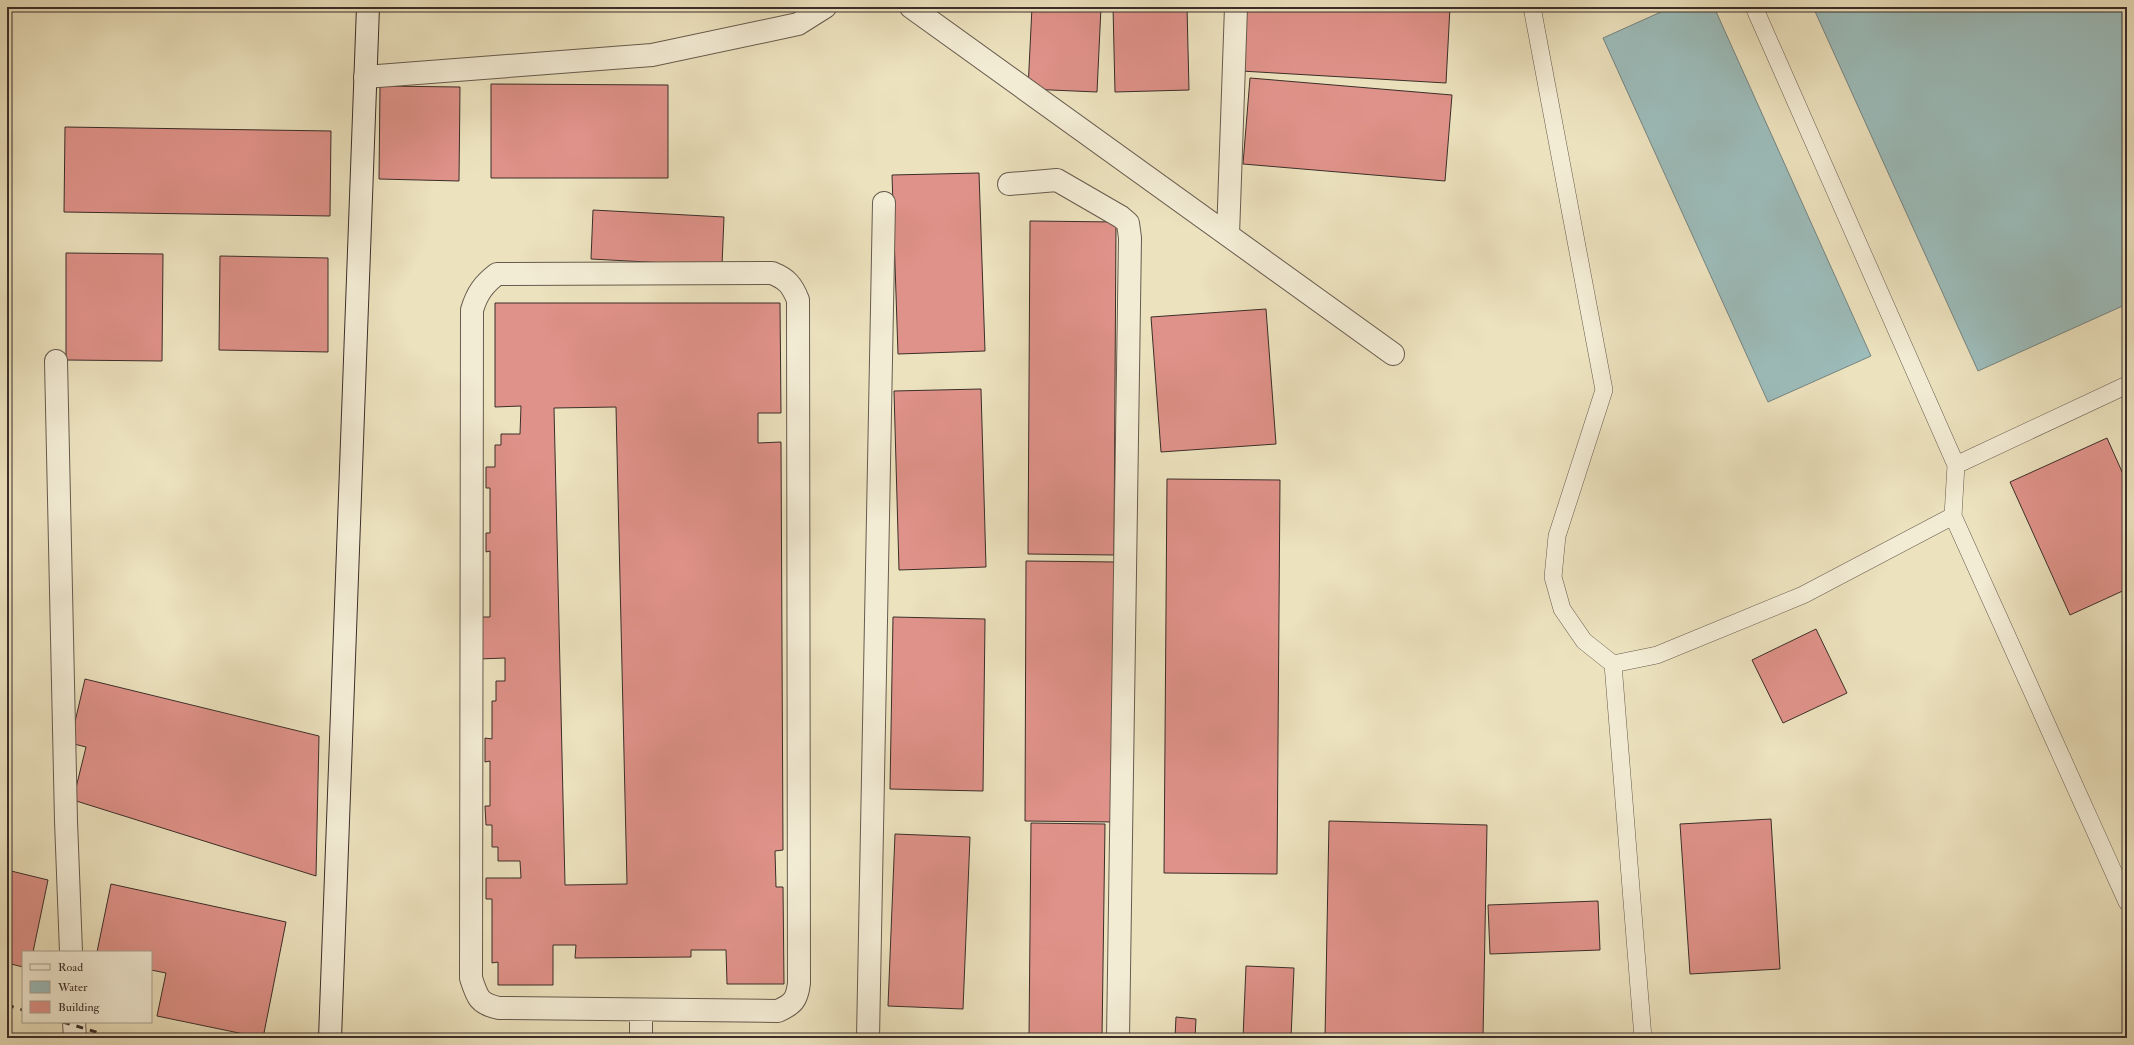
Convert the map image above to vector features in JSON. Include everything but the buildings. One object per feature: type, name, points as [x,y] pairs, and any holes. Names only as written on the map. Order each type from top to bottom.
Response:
[{"type":"street","points":[[330,1038],[368,7]]},
{"type":"street","points":[[365,77],[652,55],[798,24],[825,7]]},
{"type":"street","points":[[911,7],[1393,354]]},
{"type":"street","points":[[1228,235],[1236,7]]},
{"type":"street","points":[[1009,184],[1057,180],[1121,217],[1128,223],[1130,238],[1118,1038]]},
{"type":"street","points":[[868,1038],[884,203]]},
{"type":"street","points":[[772,273],[785,278],[794,290],[798,300],[798,997],[788,1007],[778,1011],[641,1011],[499,1008],[485,1005],[477,996],[470,978],[472,310],[475,298],[484,285],[498,274],[772,273]]},
{"type":"street","points":[[56,361],[66,821],[71,951]]},
{"type":"street","points":[[641,1011],[641,1038]]},
{"type":"street","points":[[74,1023],[75,1038]]},
{"type":"lane","points":[[1532,7],[1604,390],[1557,536],[1553,577],[1562,609],[1584,641],[1613,664],[1643,1038]]},
{"type":"lane","points":[[1754,7],[1956,465],[1953,516],[2127,902]]},
{"type":"lane","points":[[1956,465],[2127,385]]},
{"type":"lane","points":[[1613,664],[1657,655],[1803,596],[1953,516]]},
{"type":"water","points":[[1672,7],[1714,7],[1871,356],[1768,402],[1603,38]]},
{"type":"water","points":[[1813,7],[2127,7],[2127,304],[1978,371]]},
{"type":"railway","points":[[7,1005],[22,1010]]},
{"type":"railway","points":[[66,1023],[116,1038]]},
{"type":"railway","points":[[7,1034],[20,1038]]}]
